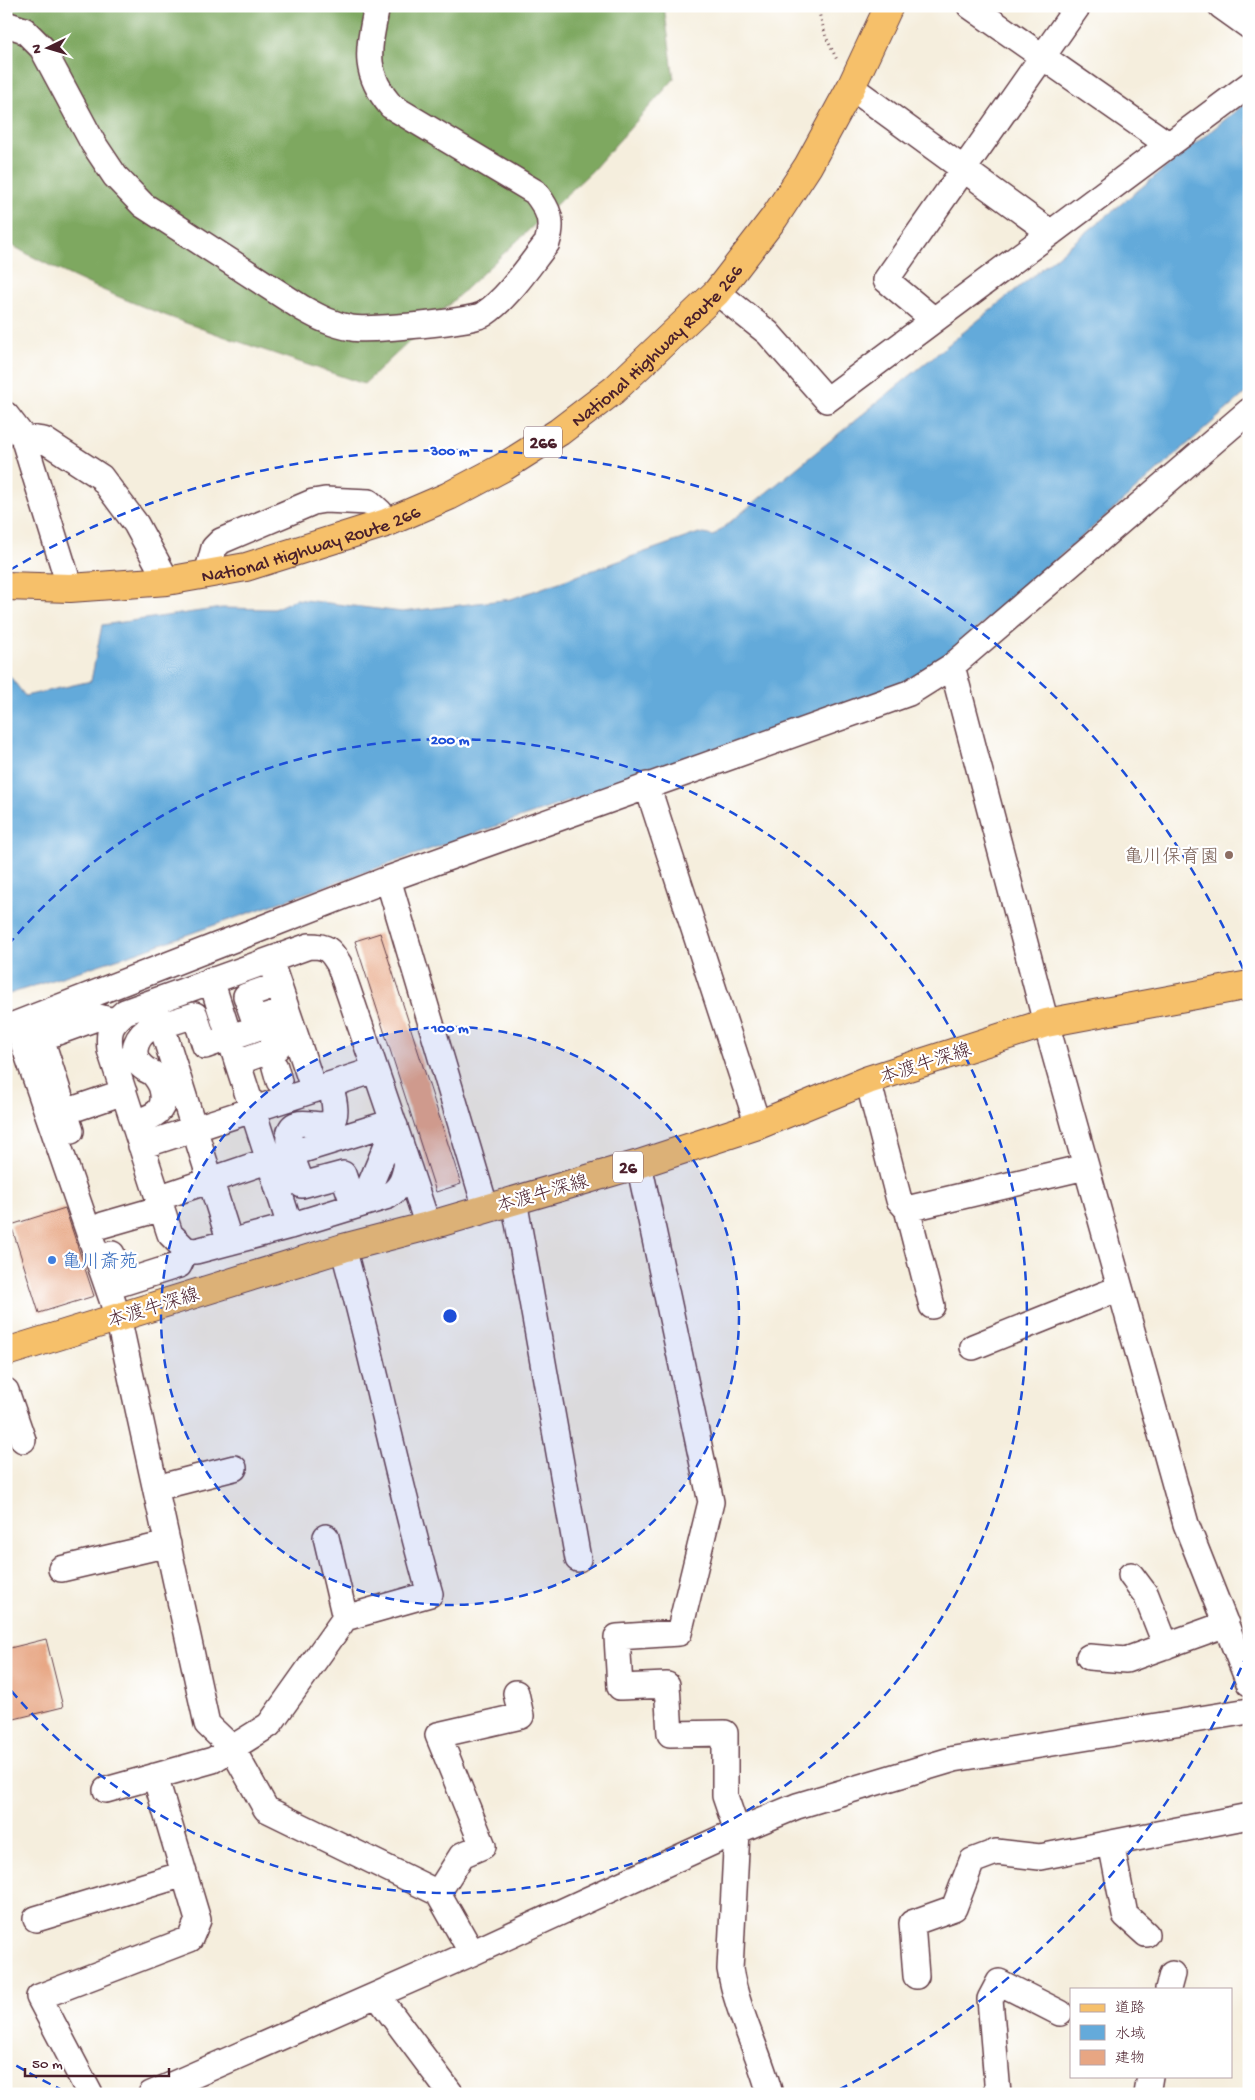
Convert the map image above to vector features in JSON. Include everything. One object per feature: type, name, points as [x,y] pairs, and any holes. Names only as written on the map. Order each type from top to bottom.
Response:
[{"type":"main road","name":"National Highway Route 266","points":[[6,586],[70,588],[167,581],[246,566],[386,523],[449,496],[559,432],[614,390],[717,292],[779,211],[808,166],[851,87],[889,6]]},
{"type":"main road","name":"本渡牛深線","points":[[6,1352],[343,1248],[428,1226],[640,1164],[758,1125],[868,1080],[1046,1023],[1249,985]]},
{"type":"street","points":[[6,24],[24,30],[42,48],[93,143],[115,176],[143,205],[302,308],[327,322],[353,328],[461,321],[482,316],[497,304],[547,243],[550,226],[547,207],[535,192],[391,106],[372,78],[370,66],[370,44],[377,6]]},
{"type":"street","points":[[970,6],[1169,145]]},
{"type":"street","points":[[934,320],[886,280],[1078,6]]},
{"type":"street","points":[[1221,6],[1249,26]]},
{"type":"street","points":[[717,292],[768,333],[827,400],[1249,85]]},
{"type":"street","points":[[851,87],[1051,233]]},
{"type":"street","points":[[472,1953],[438,1893],[266,1809],[232,1748],[207,1724],[118,1317],[12,1026],[388,879],[909,693],[952,666],[1249,411]]},
{"type":"street","points":[[6,415],[22,437],[70,588]]},
{"type":"street","points":[[22,437],[44,440],[101,477],[136,524],[167,581]]},
{"type":"street","points":[[207,574],[214,548],[221,541],[313,502],[325,500],[369,502],[380,512],[386,523]]},
{"type":"street","points":[[952,666],[1085,1167],[1186,1524],[1249,1683]]},
{"type":"street","points":[[647,786],[758,1125]]},
{"type":"street","points":[[388,879],[486,1209]]},
{"type":"street","points":[[407,1163],[404,1179],[398,1189],[388,1196],[290,1226],[196,1251],[186,1250],[170,1234],[110,1050],[108,1033],[114,1021],[124,1012],[309,946],[322,946],[331,952],[339,964],[376,1070],[394,1124],[407,1163],[428,1226]]},
{"type":"street","points":[[270,960],[303,1058],[322,1087],[335,1100],[336,1111],[334,1120],[327,1126],[320,1126],[310,1122],[301,1123],[293,1126],[289,1133],[281,1157],[290,1226]]},
{"type":"street","points":[[212,980],[253,1110],[281,1157],[302,1185],[343,1174],[358,1205]]},
{"type":"street","points":[[138,1135],[162,1108],[164,1097],[161,1085],[153,1073],[144,1069],[137,1061],[134,1052],[136,1042],[141,1035],[147,1030],[194,1015],[205,1046],[230,1038],[257,1028],[246,996],[278,985]]},
{"type":"street","points":[[154,1001],[230,1242]]},
{"type":"street","points":[[240,1069],[276,1048],[266,1017],[287,1010]]},
{"type":"street","points":[[114,1021],[99,1017],[41,1038],[122,1283],[179,1265],[186,1250]]},
{"type":"street","points":[[240,1069],[277,1074],[303,1058]]},
{"type":"street","points":[[138,1135],[194,1129],[376,1070]]},
{"type":"street","points":[[868,1080],[899,1200],[907,1208],[932,1306]]},
{"type":"street","points":[[65,1112],[124,1092]]},
{"type":"street","points":[[103,1226],[210,1180],[394,1124]]},
{"type":"street","points":[[358,1205],[394,1124]]},
{"type":"street","points":[[640,1164],[712,1502],[679,1633],[617,1637],[620,1687],[667,1685],[670,1734],[725,1733],[725,1796],[737,1831],[730,1969],[732,1984],[763,2067],[770,2094]]},
{"type":"street","points":[[907,1208],[1085,1167]]},
{"type":"street","points":[[514,1200],[578,1559]]},
{"type":"street","points":[[106,1790],[213,1760],[269,1725],[345,1618],[430,1594],[407,1516],[364,1325],[343,1248]]},
{"type":"street","points":[[973,1347],[1120,1288]]},
{"type":"street","points":[[6,1391],[23,1440]]},
{"type":"street","points":[[156,1488],[234,1468]]},
{"type":"street","points":[[326,1537],[345,1618]]},
{"type":"street","points":[[61,1569],[168,1544]]},
{"type":"street","points":[[1132,1574],[1146,1595],[1166,1646]]},
{"type":"street","points":[[1089,1657],[1126,1660],[1226,1624]]},
{"type":"street","points":[[438,1893],[462,1855],[483,1846],[438,1735],[521,1716],[516,1693]]},
{"type":"street","points":[[151,2094],[472,1953],[737,1831],[797,1806],[954,1759],[1249,1711]]},
{"type":"street","points":[[90,2094],[39,1996],[190,1939],[198,1920],[155,1776]]},
{"type":"street","points":[[916,1976],[912,1923],[954,1908],[972,1861],[996,1852],[1040,1857],[1249,1816]]},
{"type":"street","points":[[1111,1843],[1125,1915],[1146,1934]]},
{"type":"street","points":[[36,1919],[184,1874]]},
{"type":"street","points":[[998,2094],[990,1999],[999,1982],[1060,2013]]},
{"type":"street","points":[[377,1995],[451,2094]]},
{"type":"street","points":[[1146,2094],[1150,2078]]},
{"type":"path","points":[[817,6],[826,37],[851,87]]},
{"type":"green space","points":[[6,6],[664,6],[674,79],[592,171],[364,384],[136,304],[48,265],[6,242]]},
{"type":"water","points":[[1249,100],[1249,390],[959,645],[914,678],[869,698],[135,953],[6,995],[6,671],[25,696],[91,681],[102,625],[222,608],[274,609],[296,599],[402,612],[511,599],[699,533],[713,536]]},
{"type":"building","points":[[380,933],[461,1184],[436,1192],[355,941]]},
{"type":"building","name":"亀川斎苑","points":[[65,1208],[94,1296],[39,1313],[11,1225]]},
{"type":"building","points":[[46,1639],[63,1707],[6,1721],[6,1649]]},
{"type":"place","name":"亀川保育園","points":[[1229,855]]},
{"type":"place","name":"亀川斎苑","points":[[52,1260]]}]
